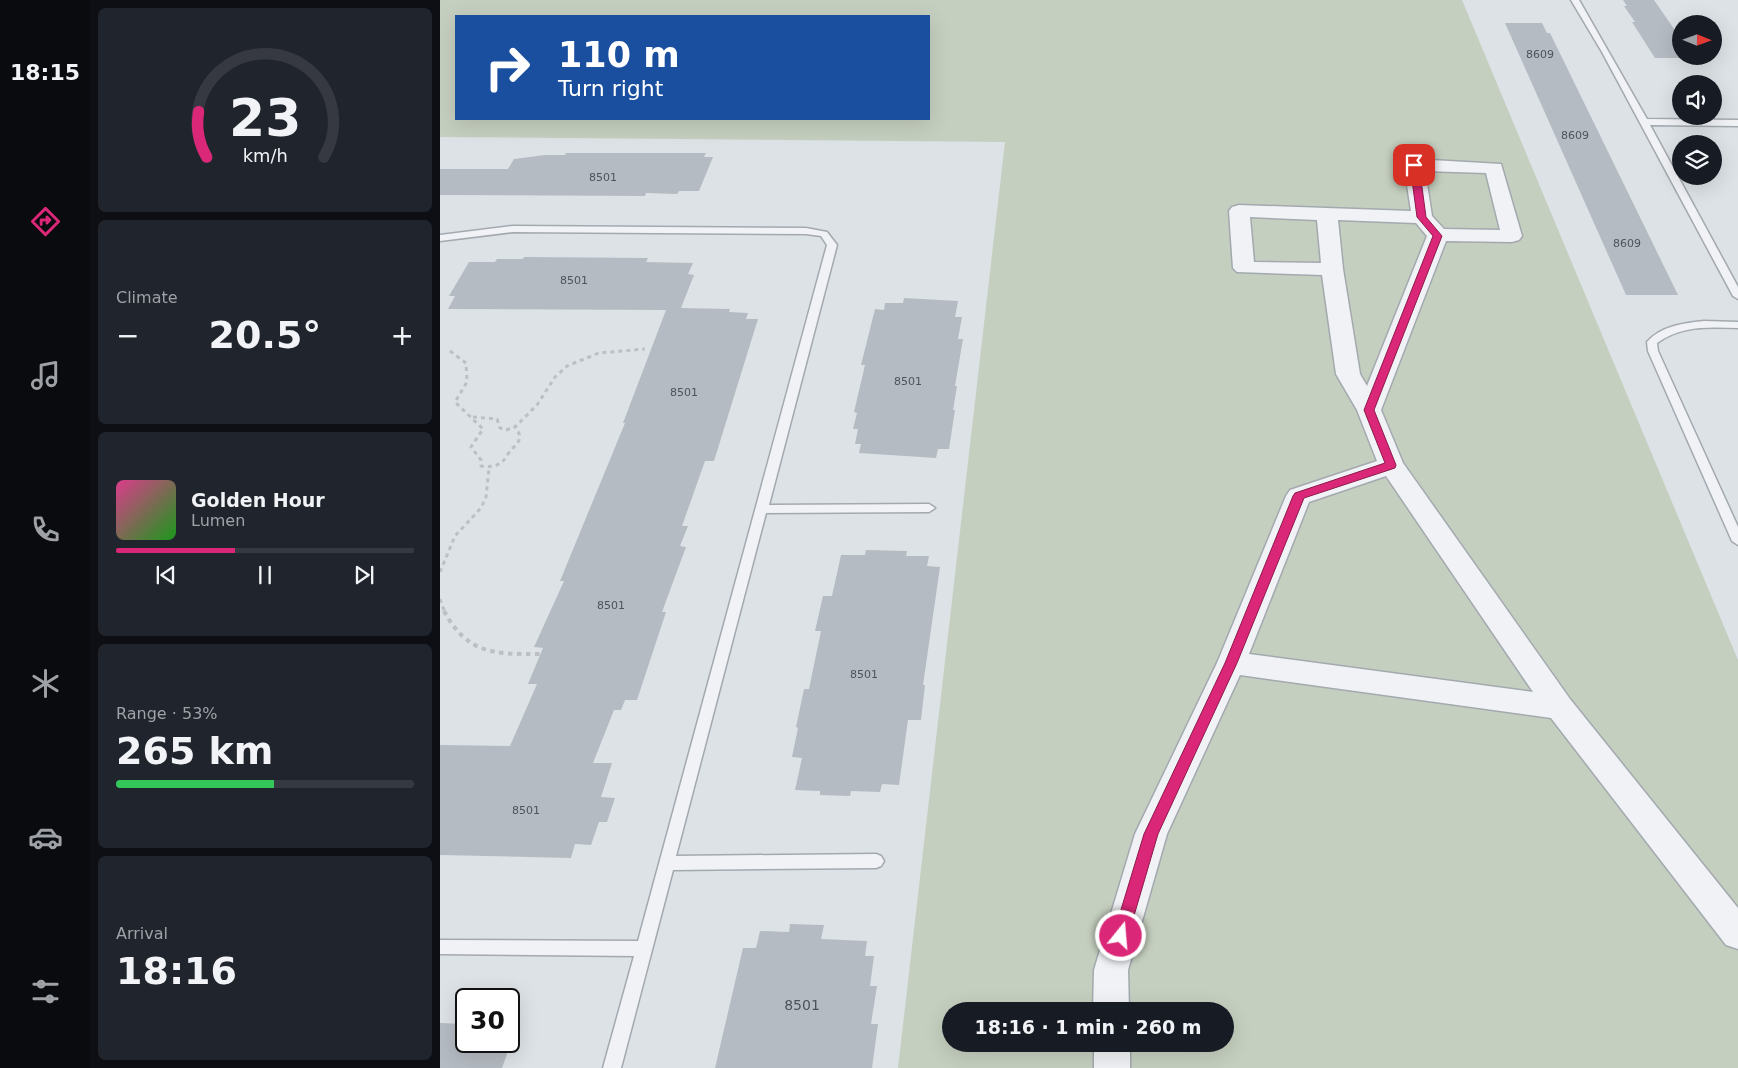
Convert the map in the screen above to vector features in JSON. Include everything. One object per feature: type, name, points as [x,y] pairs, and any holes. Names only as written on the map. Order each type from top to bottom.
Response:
[{"type":"street","points":[[1332,269],[1244,268],[1240,211],[1328,215],[1430,226],[1512,236],[1494,168],[1414,165],[1430,226],[1369,410]]},
{"type":"street","points":[[1328,215],[1332,269],[1348,374],[1369,410],[1391,465],[1560,707],[1738,934]]},
{"type":"street","points":[[1111,1002],[1111,970],[1151,834],[1231,663],[1299,496],[1391,465]]},
{"type":"street","points":[[1231,663],[1560,707]]},
{"type":"street","points":[[1112,1052],[1112,1068]]},
{"type":"lane","points":[[1574,0],[1644,122],[1738,296]]},
{"type":"lane","points":[[1644,122],[1738,123]]},
{"type":"lane","points":[[440,238],[513,229],[806,231],[824,234],[832,245],[612,1068]]},
{"type":"lane","points":[[1738,324],[1709,324],[1677,328],[1659,335],[1652,342],[1653,351],[1738,540]]},
{"type":"lane","points":[[761,509],[929,508]]},
{"type":"lane","points":[[667,863],[876,861]]},
{"type":"lane","points":[[440,947],[644,949]]},
{"type":"path","points":[[473,418],[497,418],[500,428],[506,430],[515,427],[538,404],[546,388],[559,372],[571,364],[586,356],[608,351],[645,349]]},
{"type":"path","points":[[450,352],[466,363],[467,382],[455,402],[483,430],[471,447],[481,460],[481,466],[489,468],[497,466],[516,449],[521,442],[520,432],[515,427]]},
{"type":"path","points":[[440,572],[455,536],[481,508],[486,497],[489,468]]},
{"type":"path","points":[[440,599],[442,609],[457,631],[474,648],[496,653],[540,654]]},
{"type":"green space","points":[[440,0],[1462,0],[1738,660],[1738,1068],[898,1068],[1005,142],[440,137]]},
{"type":"building","points":[[1623,0],[1654,0],[1672,26],[1672,58],[1655,58],[1632,22],[1635,22],[1624,6],[1627,6]]},
{"type":"building","points":[[1505,23],[1542,23],[1547,33],[1550,33],[1678,295],[1626,295]]},
{"type":"building","points":[[566,153],[706,153],[704,157],[713,157],[699,191],[679,191],[677,194],[646,193],[645,196],[440,195],[440,169],[508,169],[514,159],[545,155],[565,155]]},
{"type":"building","points":[[524,257],[648,258],[646,262],[693,263],[688,274],[694,275],[681,308],[730,309],[729,312],[748,313],[746,319],[758,319],[714,461],[705,461],[682,526],[688,526],[680,546],[686,547],[662,612],[666,612],[637,700],[625,700],[621,710],[614,710],[593,763],[612,763],[601,797],[615,798],[607,822],[599,822],[591,845],[575,844],[571,858],[440,855],[440,745],[510,746],[537,684],[528,684],[543,648],[534,647],[564,581],[560,581],[625,423],[623,423],[666,310],[448,309],[455,296],[449,296],[469,262],[495,262],[497,259],[523,259]]},
{"type":"building","points":[[904,298],[958,301],[955,317],[962,317],[958,339],[963,339],[955,386],[957,386],[953,410],[955,410],[949,449],[938,449],[936,458],[859,453],[861,444],[855,444],[858,429],[853,429],[857,413],[854,412],[865,365],[861,365],[875,309],[884,310],[885,303],[903,303]]},
{"type":"building","points":[[866,550],[907,551],[906,556],[929,556],[927,566],[940,567],[923,685],[925,685],[921,720],[908,720],[899,785],[882,784],[880,792],[851,791],[850,796],[820,795],[820,791],[795,790],[802,758],[792,757],[798,728],[796,727],[804,689],[809,689],[821,631],[815,631],[823,596],[832,596],[841,555],[865,555]]},
{"type":"building","points":[[790,924],[824,925],[821,939],[867,941],[865,956],[874,956],[870,986],[877,986],[871,1024],[878,1024],[872,1068],[715,1068],[743,948],[756,948],[760,931],[789,932]]},
{"type":"building","points":[[440,1023],[455,1024],[455,1053],[507,1053],[502,1068],[440,1068]]},
{"type":"route","points":[[1121,936],[1151,834],[1231,663],[1299,496],[1391,465],[1369,410],[1438,236],[1422,217],[1414,165]]}]
